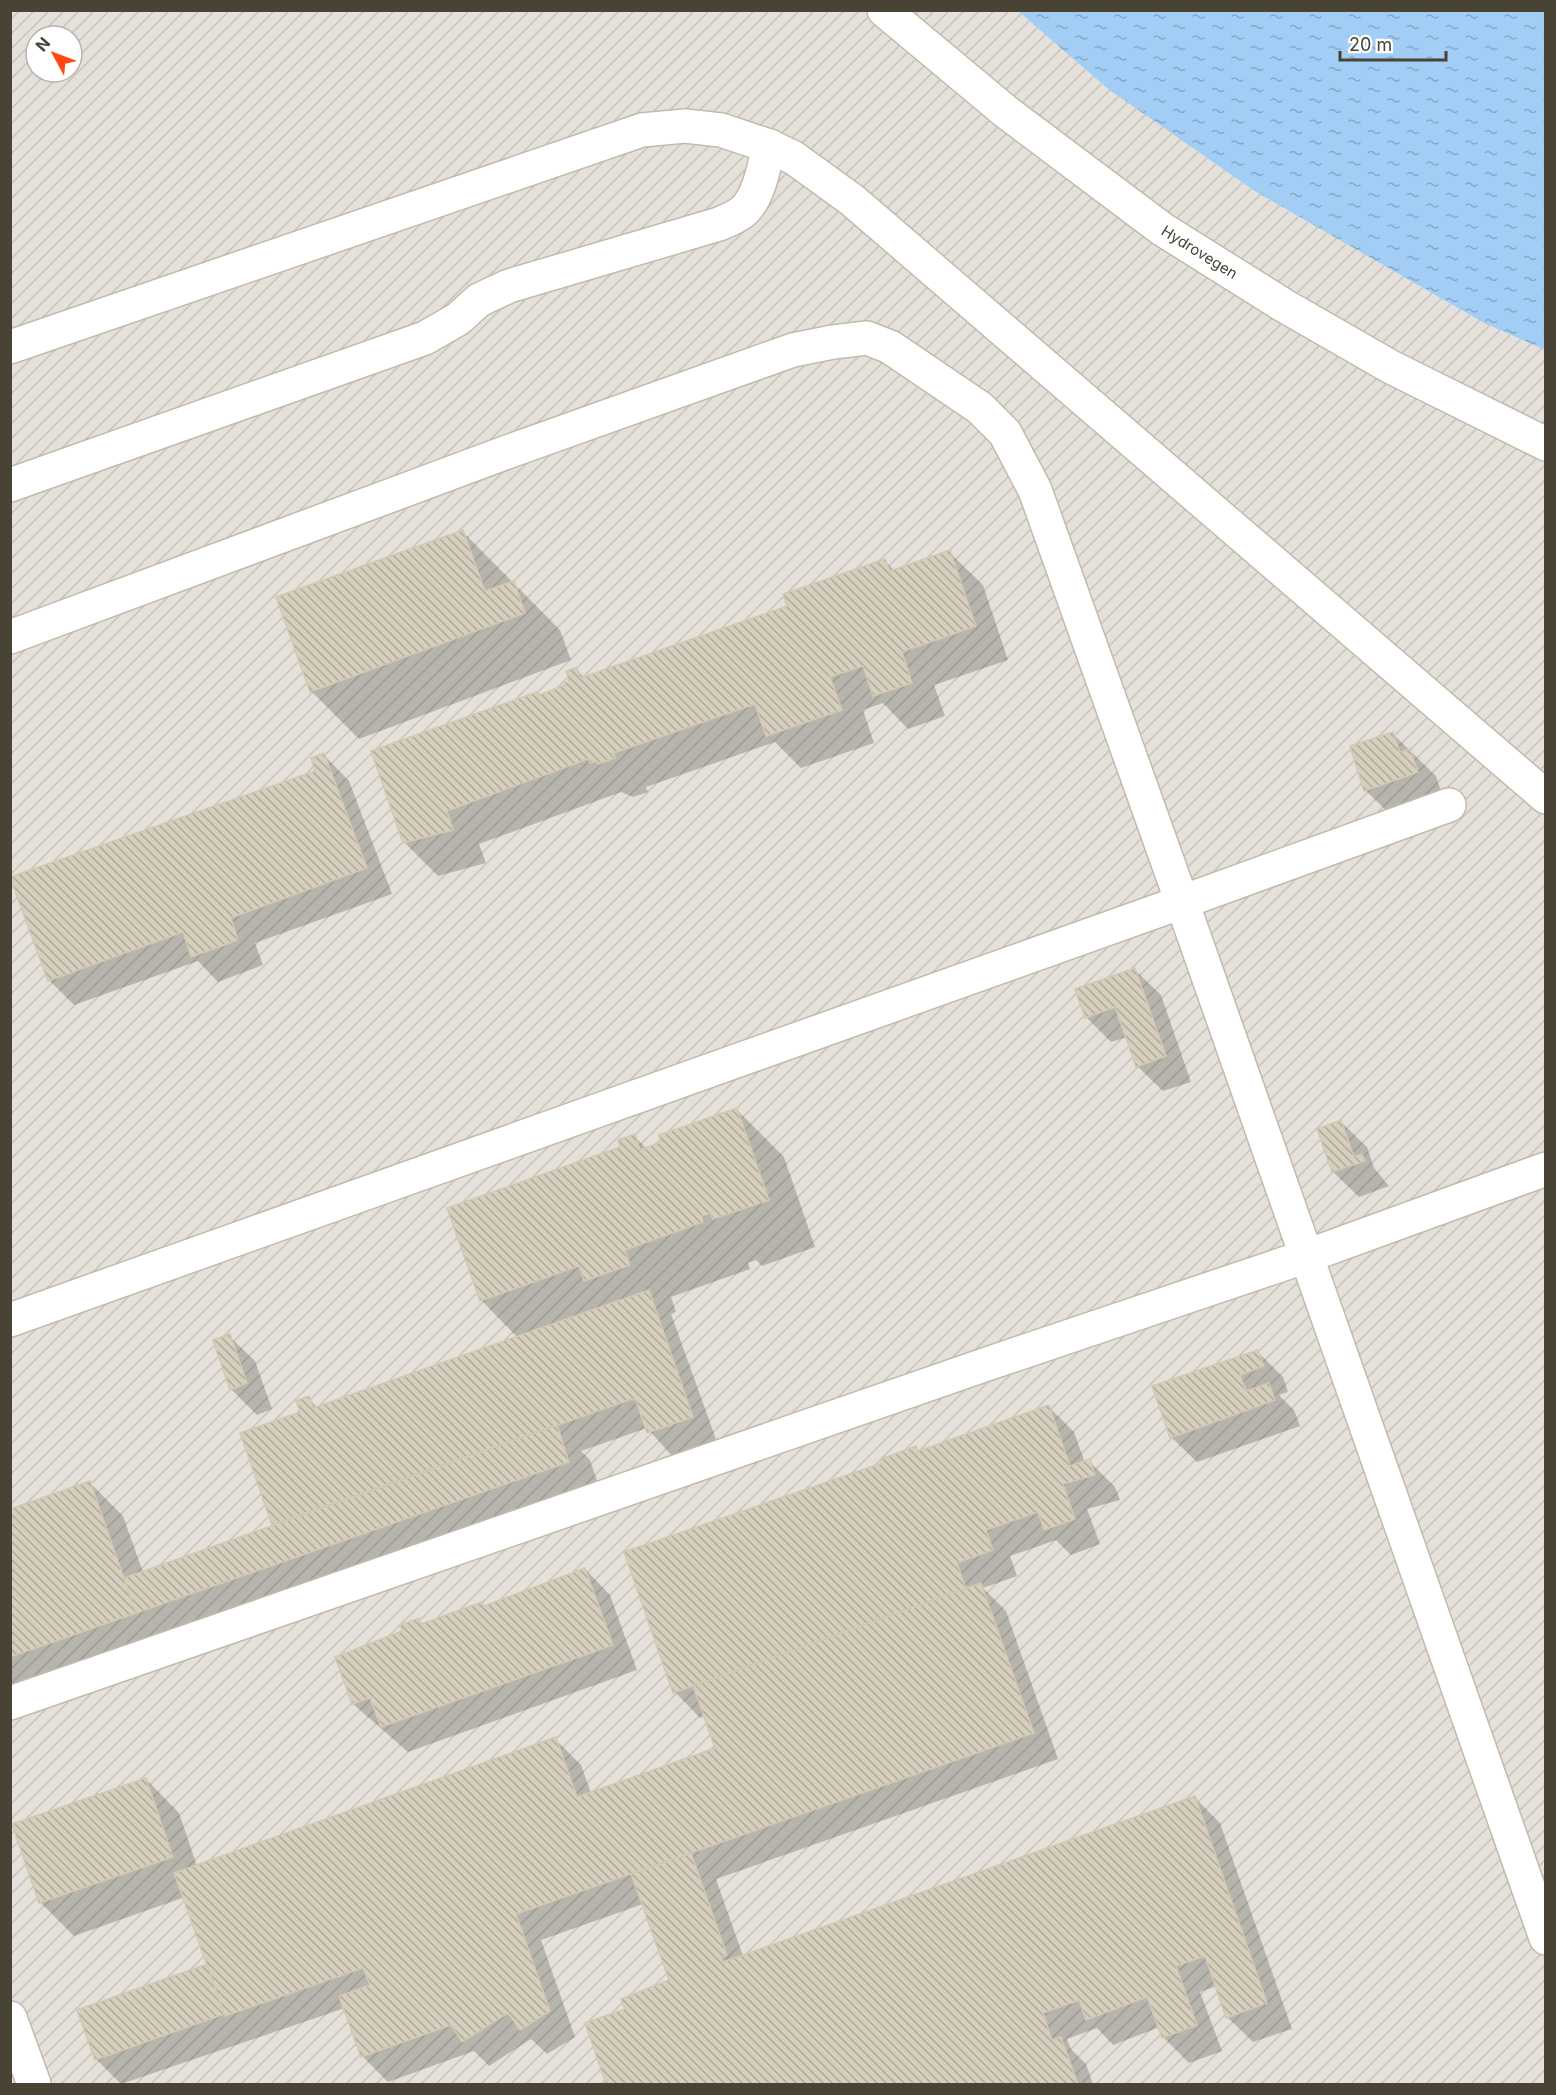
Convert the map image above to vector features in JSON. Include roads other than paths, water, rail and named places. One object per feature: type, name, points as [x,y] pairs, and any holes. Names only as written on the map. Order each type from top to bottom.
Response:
[{"type":"street","name":"Hydrovegen","points":[[884,10],[1005,111],[1162,229],[1283,305],[1392,367],[1545,444]]},
{"type":"street","points":[[10,347],[642,130],[685,126],[721,130],[770,146],[794,158],[852,200],[1545,797]]},
{"type":"street","points":[[10,485],[425,338],[458,319],[479,300],[508,286],[719,224],[741,213],[748,205],[770,146]]},
{"type":"street","points":[[10,637],[499,455],[793,350],[867,338],[890,347],[980,408],[1005,433],[1035,490],[1307,1256],[1545,1938]]},
{"type":"street","points":[[10,1320],[1449,805]]},
{"type":"street","points":[[10,1703],[965,1371],[1307,1256],[1545,1169]]},
{"type":"street","points":[[10,2018],[34,2085]]},
{"type":"water","points":[[1018,11],[1545,11],[1545,350],[1484,323],[1256,192],[1108,89]]}]
